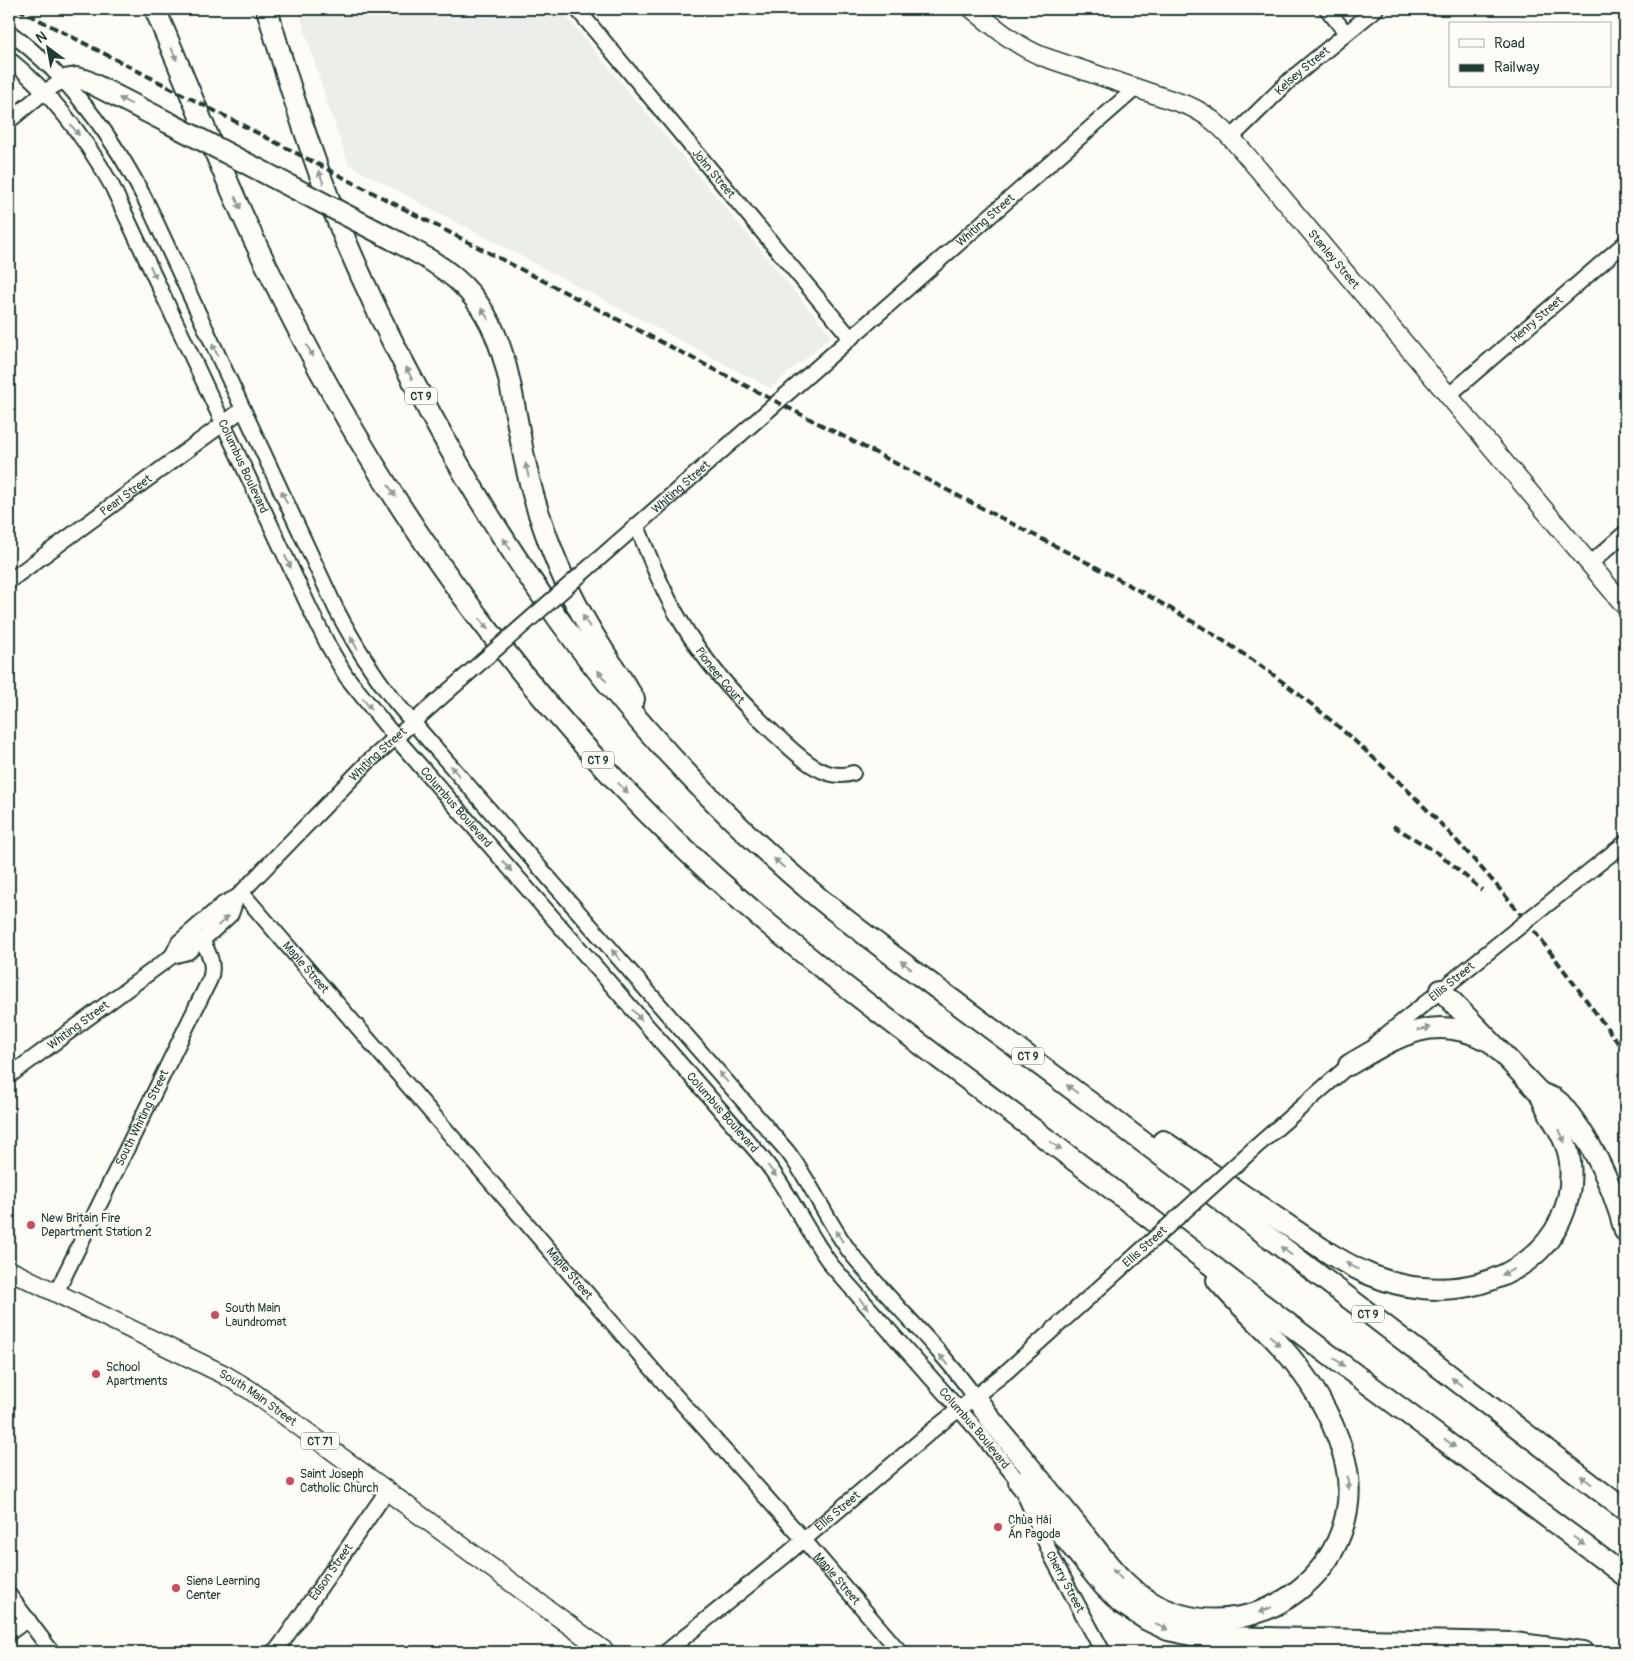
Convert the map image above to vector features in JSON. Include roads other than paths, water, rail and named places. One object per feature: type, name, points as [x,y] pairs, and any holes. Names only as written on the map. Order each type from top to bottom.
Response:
[{"type":"highway","name":"CT 9","points":[[155,9],[258,249],[321,372],[377,467],[426,544],[474,612],[546,702],[590,752],[656,822],[742,902],[822,968],[1625,1576]]},
{"type":"highway","name":"CT 9","points":[[267,9],[299,114],[337,219],[371,297],[429,412],[481,503],[538,589],[595,667],[656,740],[729,816],[774,859],[824,902],[1625,1510]]},
{"type":"highway","points":[[64,80],[76,78],[85,80],[388,237],[427,258],[455,278],[475,300],[492,325],[501,345],[531,488],[556,560],[580,611],[643,714],[656,740]]},
{"type":"highway","points":[[1111,1118],[1138,1128],[1157,1138],[1321,1248],[1348,1264],[1376,1277],[1401,1285],[1421,1288],[1446,1289],[1483,1282],[1515,1268],[1543,1246],[1559,1226],[1566,1209],[1570,1189],[1569,1156],[1562,1134],[1540,1093],[1441,990]]},
{"type":"highway","points":[[1349,1065],[1400,1038],[1428,1028],[1460,1030],[1493,1044]]},
{"type":"highway","points":[[1540,1093],[1560,1104],[1577,1124],[1592,1147],[1609,1182],[1625,1232]]},
{"type":"highway","points":[[975,1397],[992,1421],[1116,1574],[1133,1590],[1149,1601],[1185,1616],[1223,1619],[1257,1613],[1291,1596],[1321,1569],[1339,1537],[1347,1511],[1349,1493],[1348,1475],[1343,1454],[1324,1407],[1299,1369],[1224,1287],[1194,1251]]},
{"type":"highway","points":[[1019,1482],[1114,1597],[1134,1612],[1168,1630],[1192,1635],[1220,1637],[1514,1643],[1583,1652]]},
{"type":"main road","name":"Stanley Street","points":[[972,9],[1008,38],[1026,49],[1189,106],[1202,112],[1216,123],[1231,138],[1449,395],[1625,606]]},
{"type":"main road","name":"South Main Street","points":[[9,1270],[244,1386],[606,1652]]},
{"type":"street","name":"John Street","points":[[577,9],[850,337]]},
{"type":"street","points":[[1327,9],[1346,33]]},
{"type":"street","name":"Kelsey Street","points":[[1231,138],[1290,80],[1376,9]]},
{"type":"street","name":"Columbus Boulevard","points":[[9,32],[64,80],[104,129],[129,168],[150,209],[324,584],[350,635],[375,675],[412,722],[797,1165],[833,1226],[852,1253],[975,1397]]},
{"type":"street","name":"Columbus Boulevard","points":[[9,59],[44,92],[88,148],[116,193],[329,647],[355,689],[778,1178],[832,1266],[979,1432],[1019,1482]]},
{"type":"street","points":[[9,121],[44,92],[64,80]]},
{"type":"street","name":"Whiting Street","points":[[172,956],[179,942],[223,904],[239,895],[358,772],[395,737],[1136,88]]},
{"type":"street","name":"Henry Street","points":[[1449,395],[1625,244]]},
{"type":"street","name":"Pearl Street","points":[[10,576],[243,409]]},
{"type":"street","name":"Pioneer Court","points":[[637,526],[661,584],[680,619],[709,664],[728,687],[760,720],[807,762],[830,774],[844,775],[853,773]]},
{"type":"street","points":[[1590,564],[1625,533]]},
{"type":"street","name":"Ellis Street","points":[[666,1652],[804,1540],[934,1428],[1020,1360],[1349,1065],[1625,843]]},
{"type":"street","name":"Whiting Street","points":[[9,1076],[172,956],[188,952],[230,914],[239,895]]},
{"type":"street","name":"Maple Street","points":[[239,895],[900,1652]]},
{"type":"street","name":"South Whiting Street","points":[[56,1293],[210,979],[212,964],[202,940]]},
{"type":"street","points":[[725,1115],[742,1100]]},
{"type":"street","name":"Cherry Street","points":[[1019,1482],[1049,1551],[1103,1652]]},
{"type":"street","name":"Edson Street","points":[[278,1650],[387,1491]]},
{"type":"street","points":[[9,1595],[52,1652]]},
{"type":"street","points":[[9,1633],[28,1619]]},
{"type":"railway","points":[[18,9],[1092,565],[1220,639],[1292,689],[1353,739],[1438,821],[1526,921],[1625,1052]]},
{"type":"railway","points":[[1393,826],[1438,853],[1482,890]]},
{"type":"place","name":"New Britain Fire Department Station 2","points":[[31,1225]]},
{"type":"place","name":"South Main Laundromat","points":[[215,1315]]},
{"type":"place","name":"School Apartments","points":[[96,1374]]},
{"type":"place","name":"Saint Joseph Catholic Church","points":[[290,1481]]},
{"type":"place","name":"Chùa Hải Ấn Pagoda","points":[[998,1527]]},
{"type":"place","name":"Siena Learning Center","points":[[176,1588]]}]
